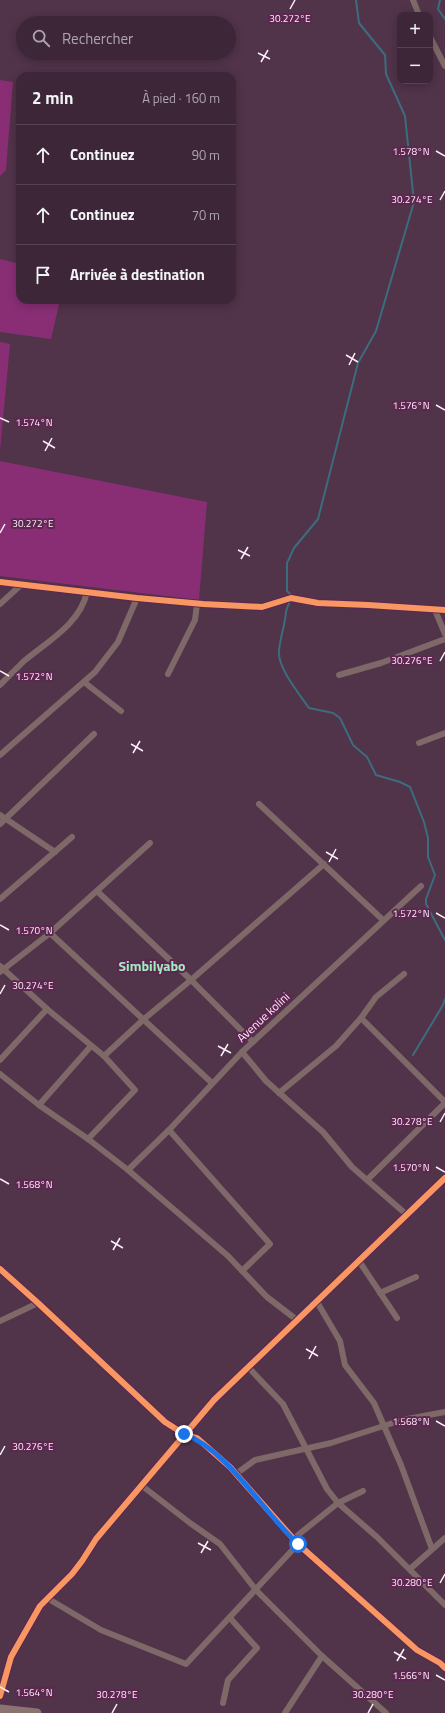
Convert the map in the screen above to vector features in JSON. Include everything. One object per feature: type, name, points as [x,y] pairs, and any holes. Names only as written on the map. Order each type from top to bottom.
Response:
[{"type":"street","points":[[412,0],[418,12]]},
{"type":"street","points":[[433,43],[445,66]]},
{"type":"street","points":[[0,582],[197,604],[262,608],[291,598],[318,603],[368,604],[445,610]]},
{"type":"street","points":[[0,604],[22,584]]},
{"type":"street","points":[[0,685],[24,661],[66,628],[84,604],[87,592]]},
{"type":"street","points":[[0,755],[94,672],[118,642],[137,598]]},
{"type":"street","points":[[168,674],[195,620],[197,604]]},
{"type":"street","points":[[435,610],[445,634]]},
{"type":"street","points":[[339,675],[381,663],[445,639]]},
{"type":"street","points":[[84,682],[121,711]]},
{"type":"street","points":[[419,742],[445,733]]},
{"type":"street","points":[[3,822],[94,734]]},
{"type":"street","points":[[260,804],[383,920]]},
{"type":"street","points":[[0,815],[3,822],[55,852]]},
{"type":"street","points":[[0,899],[72,837]]},
{"type":"street","points":[[88,1138],[135,1090],[104,1056],[1,969],[50,933],[150,843]]},
{"type":"street","points":[[104,1056],[144,1019],[324,864]]},
{"type":"street","name":"Avenue kolini","points":[[128,1170],[252,1042],[421,886]]},
{"type":"street","points":[[97,891],[191,980],[252,1042]]},
{"type":"street","points":[[50,933],[212,1083]]},
{"type":"street","points":[[279,1093],[336,1046],[361,1018],[376,998],[404,974]]},
{"type":"street","points":[[0,1060],[47,1009]]},
{"type":"street","points":[[361,1018],[445,1102],[367,1180]]},
{"type":"street","points":[[39,1106],[91,1046]]},
{"type":"street","points":[[242,1052],[266,1081],[323,1132],[352,1167],[407,1215]]},
{"type":"street","points":[[0,1074],[39,1106],[88,1138],[128,1170],[228,1256],[267,1297],[297,1320]]},
{"type":"street","points":[[168,1130],[270,1244],[242,1271]]},
{"type":"street","points":[[0,1696],[11,1657],[40,1606],[46,1598],[72,1574],[96,1539],[184,1434],[214,1400],[445,1178]]},
{"type":"street","points":[[359,1261],[397,1318]]},
{"type":"street","points":[[0,1268],[165,1422],[184,1434],[197,1438],[236,1474],[296,1542],[417,1650],[443,1665],[445,1658]]},
{"type":"street","points":[[380,1293],[416,1277]]},
{"type":"street","points":[[317,1302],[340,1341],[345,1366],[374,1403],[401,1465],[432,1549]]},
{"type":"street","points":[[0,1320],[38,1303]]},
{"type":"street","points":[[248,1367],[283,1404],[327,1489],[338,1502],[378,1537],[445,1605]]},
{"type":"street","points":[[236,1474],[255,1460],[331,1443],[402,1420],[445,1412]]},
{"type":"street","points":[[141,1485],[220,1544],[256,1590],[322,1656],[386,1713]]},
{"type":"street","points":[[46,1598],[101,1630],[186,1664],[256,1590],[296,1542],[338,1502],[362,1491]]},
{"type":"street","points":[[410,1569],[445,1538]]},
{"type":"street","points":[[223,1703],[228,1680],[257,1648],[230,1618]]},
{"type":"street","points":[[285,1713],[322,1656]]},
{"type":"street","points":[[0,1709],[37,1713]]},
{"type":"shaded area","points":[[0,80],[13,82],[6,170],[0,176]]},
{"type":"shaded area","points":[[0,259],[16,263],[16,304],[59,304],[51,339],[0,332]]},
{"type":"shaded area","points":[[0,342],[10,344],[0,451]]},
{"type":"shaded area","points":[[0,461],[207,502],[199,600],[0,576]]},
{"type":"waterway","points":[[356,0],[359,23],[385,55],[386,74],[405,116],[414,202],[376,331],[358,363],[318,519],[294,548],[287,563],[287,591],[291,597],[280,641],[279,658],[285,673],[309,708],[333,713],[340,718],[353,745],[367,757],[376,775],[400,782],[410,787],[424,822],[428,838],[428,857],[435,875],[426,899],[426,904],[445,940]]},
{"type":"waterway","points":[[440,0],[438,9],[445,19]]},
{"type":"waterway","points":[[413,1055],[443,1005],[445,999]]},
{"type":"cycle path","points":[[0,582],[203,604],[262,607],[291,598],[318,603],[445,610]]},
{"type":"cycle path","points":[[0,1696],[11,1657],[40,1606],[72,1574],[96,1539],[214,1400],[445,1178]]},
{"type":"cycle path","points":[[0,1269],[165,1422],[184,1434],[197,1438],[230,1467],[298,1544],[417,1650],[440,1663],[445,1668]]},
{"type":"district","name":"Simbilyabo","points":[[152,965]]},
{"type":"route","points":[[184,1434],[197,1438],[230,1467],[298,1544]]}]
